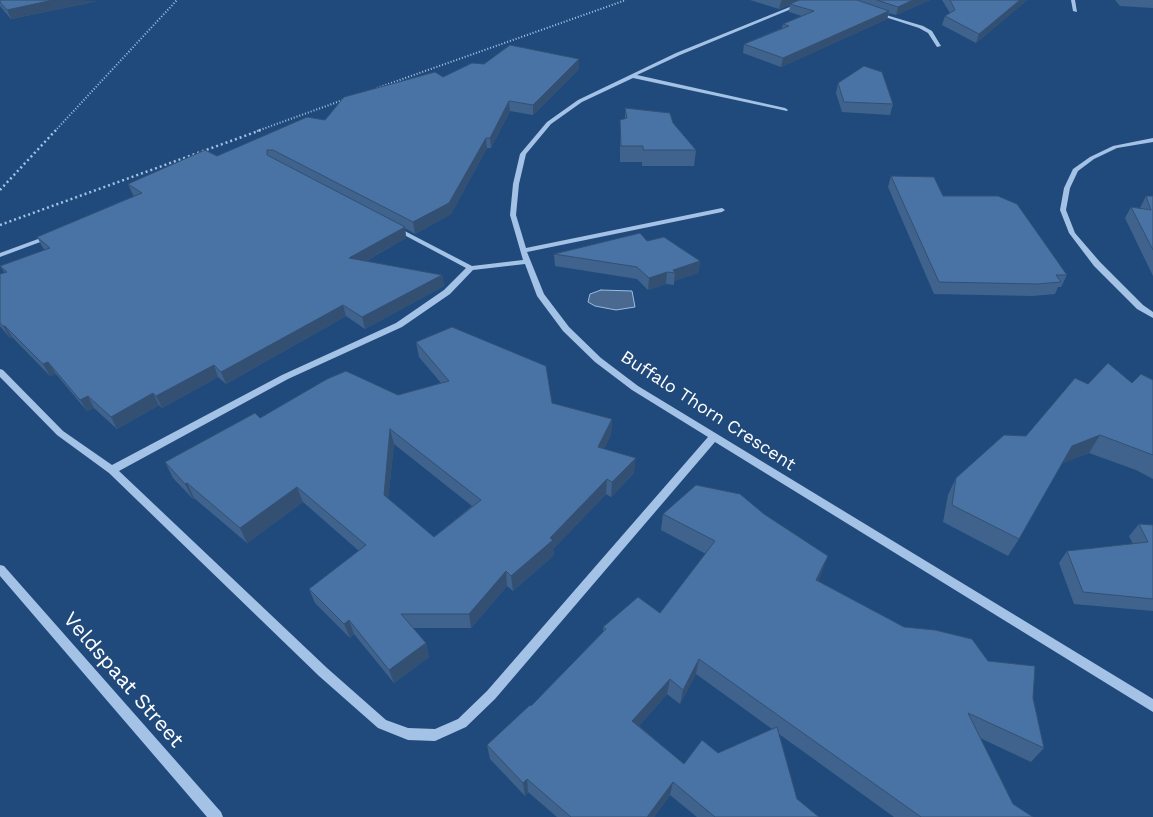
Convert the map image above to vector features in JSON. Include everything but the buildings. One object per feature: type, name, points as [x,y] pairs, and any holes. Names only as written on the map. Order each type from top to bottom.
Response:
[{"type":"street","name":"Buffalo Thorn Crescent","points":[[811,0],[678,54],[580,101],[549,123],[523,154],[516,184],[513,216],[523,251],[540,294],[566,329],[598,360],[635,388],[1153,706]]},
{"type":"street","points":[[1073,0],[1075,11]]},
{"type":"street","points":[[872,11],[921,27],[930,32],[939,46]]},
{"type":"street","points":[[633,76],[785,110]]},
{"type":"street","points":[[1153,140],[1115,148],[1092,158],[1075,170],[1067,188],[1063,210],[1072,233],[1097,264],[1140,307],[1153,316]]},
{"type":"street","points":[[523,251],[722,210]]},
{"type":"street","points":[[385,222],[471,268],[527,262]]},
{"type":"street","points":[[0,255],[51,237]]},
{"type":"street","points":[[112,470],[285,377],[399,325],[447,292],[471,268]]},
{"type":"street","points":[[0,372],[60,433],[112,470],[323,672],[382,724],[408,734],[434,735],[462,723],[491,696],[714,437]]},
{"type":"street","name":"Veldspaat Street","points":[[0,569],[216,817]]},
{"type":"path","points":[[0,190],[177,0]]},
{"type":"path","points":[[373,90],[626,0]]},
{"type":"path","points":[[0,225],[179,158],[345,99]]},
{"type":"water","points":[[601,290],[632,291],[635,307],[616,310],[595,306],[588,302],[590,294]]}]
